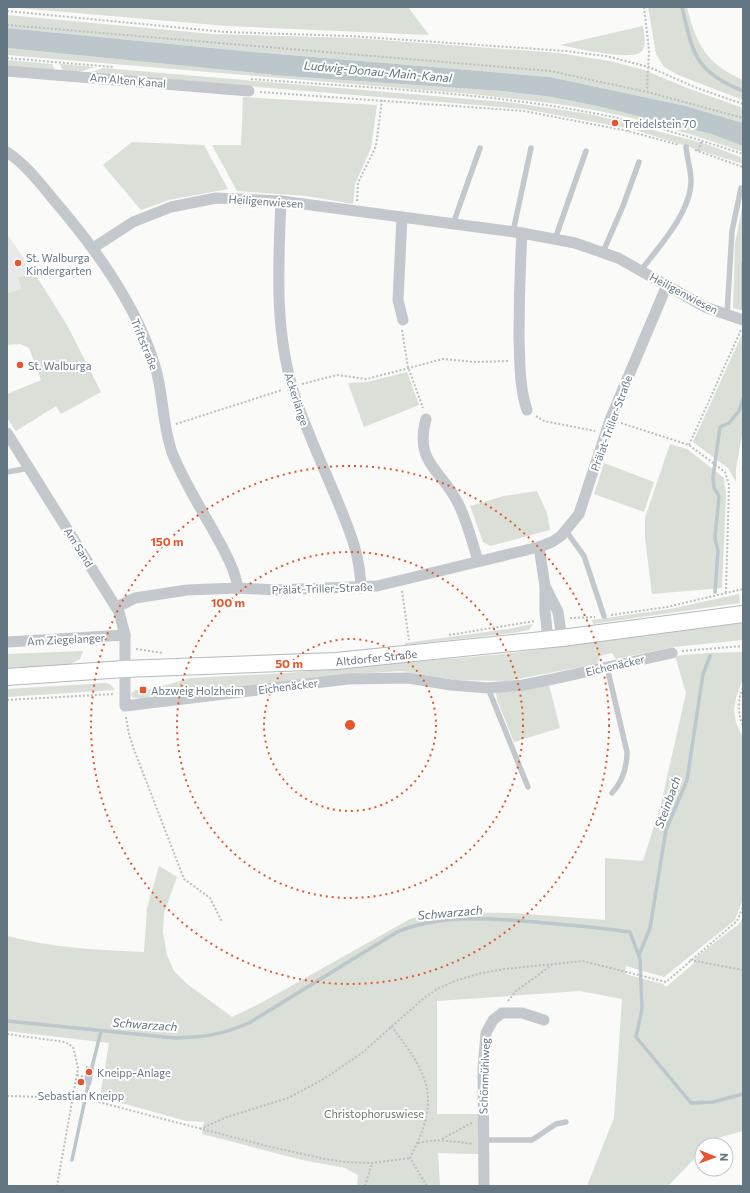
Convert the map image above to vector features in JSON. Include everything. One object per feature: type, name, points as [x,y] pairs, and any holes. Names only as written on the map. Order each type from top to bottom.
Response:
[{"type":"main road","name":"Altdorfer Straße","points":[[7,677],[124,669],[336,661],[555,639],[743,614]]},
{"type":"street","name":"Am Alten Kanal","points":[[7,71],[248,91]]},
{"type":"street","name":"Triftstraße","points":[[7,152],[23,165],[43,187],[93,248],[122,294],[145,337],[156,368],[166,427],[176,462],[230,560],[236,575],[238,588]]},
{"type":"street","name":"Heiligenwiesen","points":[[93,248],[133,222],[170,206],[216,198],[281,201],[555,239],[603,252],[641,270],[705,307],[743,320]]},
{"type":"street","name":"Ackerlänge","points":[[281,201],[280,325],[287,367],[310,437],[356,546],[361,570],[361,588]]},
{"type":"street","points":[[402,218],[398,300],[403,320]]},
{"type":"street","points":[[518,233],[521,386],[527,410]]},
{"type":"street","name":"Prälat-Triller-Straße","points":[[117,607],[135,598],[153,594],[187,590],[238,588],[276,590],[361,588],[401,581],[539,547],[552,542],[566,531],[579,514],[610,420],[667,285]]},
{"type":"street","points":[[426,419],[422,439],[425,452],[435,472],[445,484],[460,508],[478,561]]},
{"type":"street","name":"Am Sand","points":[[7,432],[117,607],[122,618],[125,635],[124,669]]},
{"type":"street","points":[[539,547],[545,586],[558,612],[555,639]]},
{"type":"street","name":"Am Ziegelanger","points":[[7,642],[125,635]]},
{"type":"street","name":"Eichenäcker","points":[[125,706],[340,680],[379,677],[408,678],[457,686],[488,688],[523,685],[553,680],[672,652]]},
{"type":"street","points":[[124,669],[125,706]]},
{"type":"street","points":[[502,1013],[522,1013],[544,1020]]},
{"type":"street","name":"Schönmühlweg","points":[[484,1186],[483,1068],[486,1033],[493,1020],[502,1013]]},
{"type":"lane","name":"Heiligenwiesen","points":[[641,270],[667,237],[684,207],[691,182],[686,147]]},
{"type":"lane","points":[[453,224],[480,148]]},
{"type":"lane","points":[[518,233],[531,148]]},
{"type":"lane","points":[[555,239],[586,151]]},
{"type":"lane","points":[[603,252],[623,206],[639,162]]},
{"type":"lane","name":"Heiligenwiesen","points":[[727,315],[730,250],[736,208],[741,188]]},
{"type":"lane","points":[[7,472],[29,468]]},
{"type":"lane","points":[[566,531],[584,556],[604,616]]},
{"type":"lane","points":[[607,667],[627,752],[627,761],[622,779],[612,793]]},
{"type":"lane","points":[[488,688],[528,787]]},
{"type":"lane","points":[[483,1143],[532,1140],[556,1124],[566,1122]]},
{"type":"path","points":[[644,7],[648,33],[649,67],[647,92]]},
{"type":"path","points":[[7,12],[225,32],[349,36],[566,51],[606,56],[649,67],[697,88],[743,104]]},
{"type":"path","points":[[7,25],[550,71],[647,92],[743,118]]},
{"type":"path","points":[[7,58],[119,68]]},
{"type":"path","points":[[245,79],[512,100],[604,115],[702,140],[743,154]]},
{"type":"path","points":[[248,91],[524,111],[628,131],[698,150],[743,167]]},
{"type":"path","points":[[357,212],[358,183],[376,146],[382,100]]},
{"type":"path","points":[[628,131],[630,122]]},
{"type":"path","points":[[698,150],[702,140]]},
{"type":"path","points":[[403,320],[402,334],[408,367],[426,419]]},
{"type":"path","points":[[689,445],[743,325]]},
{"type":"path","points":[[166,427],[292,386],[337,375],[367,379],[443,358],[475,362],[520,360]]},
{"type":"path","points":[[527,410],[544,421],[606,433]]},
{"type":"path","points":[[610,420],[689,445],[726,472],[730,485],[726,592]]},
{"type":"path","points":[[401,581],[409,640]]},
{"type":"path","points":[[568,618],[604,616],[667,607],[743,589]]},
{"type":"path","points":[[444,635],[537,621]]},
{"type":"path","points":[[402,641],[416,639]]},
{"type":"path","points":[[672,652],[743,646]]},
{"type":"path","points":[[125,647],[166,654]]},
{"type":"path","points":[[743,688],[739,701],[739,710],[743,726]]},
{"type":"path","points":[[7,700],[124,693]]},
{"type":"path","points":[[125,706],[129,734],[133,747],[184,879],[210,898],[222,922]]},
{"type":"path","points":[[200,1129],[227,1117],[270,1104],[299,1093],[362,1053],[424,998],[439,988],[455,981],[481,973],[583,960],[666,982],[737,921],[743,907]]},
{"type":"path","points":[[690,960],[743,970]]},
{"type":"path","points":[[502,1013],[505,1004],[516,991],[554,963]]},
{"type":"path","points":[[391,1026],[412,1052],[428,1085],[424,1127],[410,1158]]},
{"type":"path","points":[[7,1034],[54,1039],[69,1043],[76,1055],[77,1075],[74,1098],[57,1186]]},
{"type":"path","points":[[77,1075],[85,1077]]},
{"type":"path","points":[[7,1096],[83,1098],[200,1129],[325,1159],[346,1162],[372,1162],[410,1158]]},
{"type":"path","points":[[441,1140],[483,1117]]},
{"type":"path","points":[[418,1143],[432,1140],[483,1143]]},
{"type":"path","points":[[410,1158],[427,1186]]},
{"type":"path","points":[[365,1186],[372,1162]]},
{"type":"shaded area","name":"St. Walburga Kindergarten","points":[[7,234],[35,274],[18,277],[21,289],[7,293]]},
{"type":"green space","points":[[7,7],[408,7],[429,35],[227,26]]},
{"type":"green space","points":[[648,7],[687,7],[694,32],[705,52],[720,67],[743,80],[743,100],[678,75],[664,67],[656,54]]},
{"type":"green space","points":[[7,15],[212,34],[354,38],[559,53],[610,61],[644,70],[690,89],[743,108],[743,123],[686,106],[550,77],[243,51],[7,28]]},
{"type":"green space","points":[[643,26],[645,39],[644,48],[637,54],[616,55],[560,45]]},
{"type":"green space","points":[[7,48],[285,76],[502,91],[552,97],[601,107],[711,134],[743,146],[743,152],[690,134],[635,119],[552,103],[472,94],[7,55]]},
{"type":"green space","points":[[7,60],[52,64],[55,71],[7,68]]},
{"type":"green space","points":[[60,64],[95,67],[75,73],[63,72]]},
{"type":"green space","points":[[103,68],[515,103],[589,114],[706,144],[743,158],[743,164],[632,129],[524,109],[88,73]]},
{"type":"green space","points":[[243,97],[377,105],[371,148],[355,184],[353,204],[306,196],[237,191],[212,145],[241,145]]},
{"type":"green space","points":[[132,142],[204,145],[228,189],[169,200],[141,210],[103,165]]},
{"type":"green space","points":[[743,204],[743,311],[733,308],[735,243]]},
{"type":"green space","points":[[35,274],[67,325],[101,392],[61,414],[56,406],[16,431],[7,418],[7,394],[41,380],[29,348],[20,344],[7,345],[7,293],[21,289],[18,277]]},
{"type":"green space","points":[[743,332],[743,430],[736,468],[736,482],[728,468],[693,442]]},
{"type":"green space","points":[[407,372],[419,405],[364,427],[348,383],[367,382]]},
{"type":"green space","points":[[670,444],[687,449],[724,478],[726,495],[722,588],[652,594],[645,538],[645,518]]},
{"type":"green space","points":[[604,463],[654,482],[644,512],[594,494]]},
{"type":"green space","points":[[537,491],[547,513],[550,530],[490,546],[483,542],[470,506],[504,496]]},
{"type":"green space","points":[[739,594],[740,603],[593,624],[592,620],[670,609]]},
{"type":"green space","points":[[743,623],[743,640],[673,647],[616,659],[612,653],[600,656],[597,664],[507,681],[455,680],[401,671],[346,675],[141,699],[132,697],[131,694],[135,690],[138,690],[139,694],[148,693],[148,690],[191,678],[286,673],[504,654]]},
{"type":"green space","points":[[533,624],[529,630],[513,633],[405,645],[405,643],[508,629]]},
{"type":"green space","points":[[83,651],[80,659],[71,664],[7,669],[7,654]]},
{"type":"green space","name":"Christophoruswiese","points":[[743,652],[743,678],[736,698],[734,710],[736,723],[743,738],[743,899],[735,920],[664,977],[626,966],[625,974],[663,984],[666,987],[693,964],[695,958],[740,923],[743,917],[743,1131],[721,1137],[694,1137],[694,1159],[668,1186],[587,1186],[614,1118],[622,999],[580,991],[437,1001],[437,1114],[479,1114],[480,1154],[438,1153],[440,1186],[357,1186],[358,1175],[345,1168],[302,1160],[202,1134],[204,1122],[186,1121],[100,1097],[109,1043],[7,1031],[7,936],[58,946],[144,952],[147,908],[159,866],[177,877],[164,913],[163,932],[167,955],[174,971],[186,983],[232,1017],[259,1004],[410,919],[441,912],[513,913],[605,920],[605,858],[643,861],[661,804],[686,693],[675,656]]},
{"type":"green space","points":[[110,684],[115,690],[7,697],[7,689]]},
{"type":"green space","points":[[549,685],[560,728],[514,742],[497,700],[496,693],[498,691]]},
{"type":"water","name":"Ludwig-Donau-Main-Kanal","points":[[7,28],[243,51],[550,77],[686,106],[743,123],[743,146],[711,134],[601,107],[552,97],[502,91],[285,76],[7,48]]},
{"type":"water","name":"Kneipp-Anlage","points":[[86,1066],[94,1068],[91,1085],[84,1084]]},
{"type":"waterway","points":[[682,7],[689,37],[699,60],[715,76],[727,84],[743,91]]},
{"type":"waterway","name":"Steinbach","points":[[743,263],[743,308]]},
{"type":"waterway","name":"Steinbach","points":[[715,592],[718,551],[715,538],[719,496],[714,488],[713,477],[720,427],[729,423],[739,411],[743,399]]},
{"type":"waterway","name":"Steinbach","points":[[639,955],[650,928],[666,830],[687,780],[703,674],[710,656]]},
{"type":"waterway","name":"Schwarzach","points":[[7,1021],[175,1038],[213,1035],[249,1023],[397,932],[413,926],[430,922],[465,919],[519,921],[583,926],[630,932],[640,959],[642,1009],[636,1037],[691,1103],[713,1102],[743,1094]]},
{"type":"waterway","points":[[91,1071],[101,1031]]},
{"type":"waterway","points":[[72,1160],[89,1081]]},
{"type":"place","name":"Treidelstein 70","points":[[615,123]]},
{"type":"place","name":"St. Walburga Kindergarten","points":[[18,263]]},
{"type":"place","name":"St. Walburga","points":[[20,365]]},
{"type":"place","name":"Abzweig Holzheim","points":[[143,690]]},
{"type":"place","name":"Kneipp-Anlage","points":[[89,1072]]},
{"type":"place","name":"Sebastian Kneipp","points":[[81,1082]]}]
